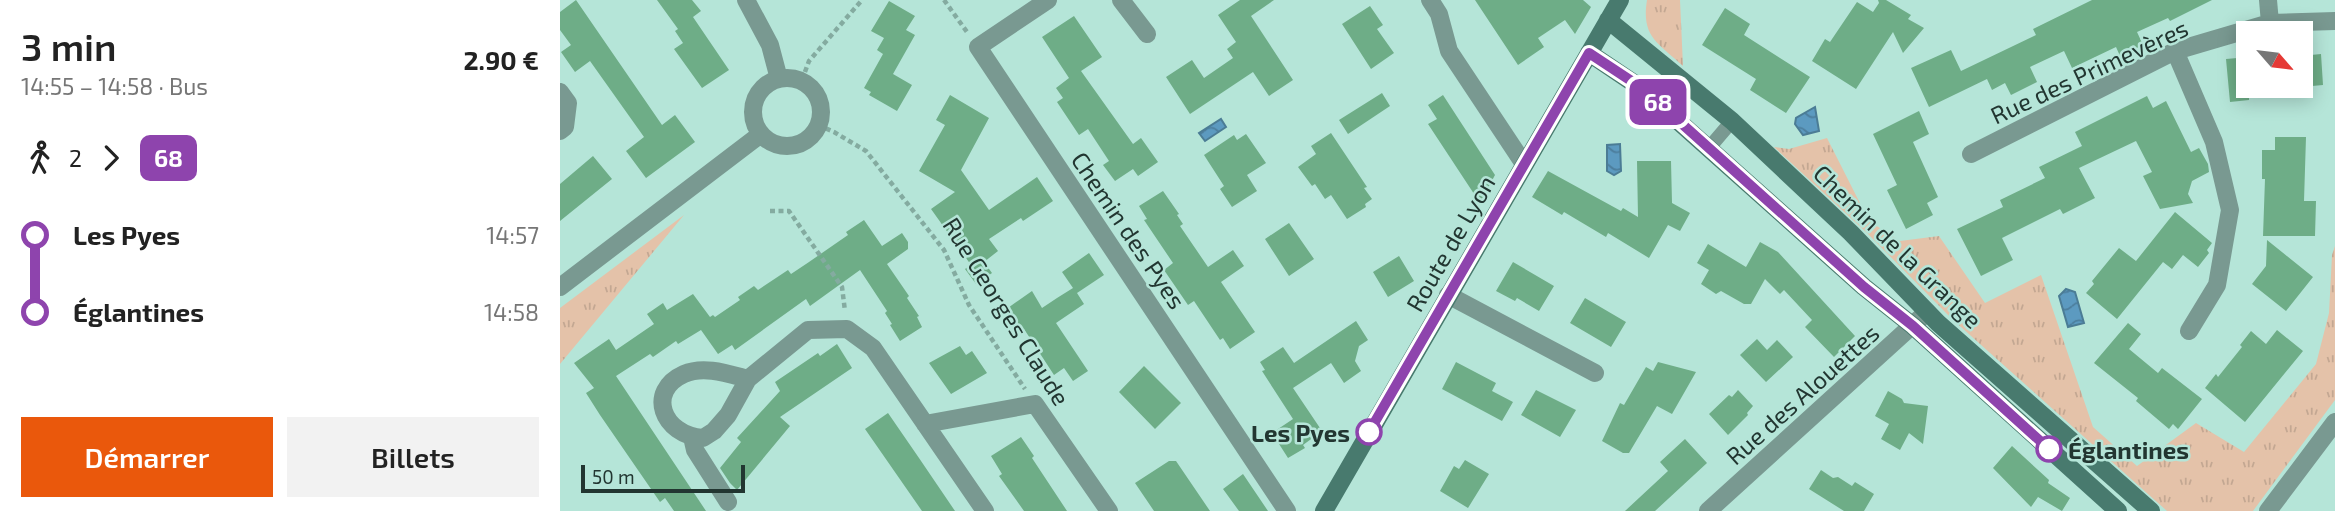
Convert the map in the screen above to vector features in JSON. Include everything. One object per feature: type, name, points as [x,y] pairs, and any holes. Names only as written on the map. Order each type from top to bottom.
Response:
[{"type":"street","points":[[746,0],[770,45],[779,79]]},
{"type":"street","points":[[978,47],[1048,0]]},
{"type":"street","points":[[1121,0],[1147,34]]},
{"type":"street","points":[[1430,0],[1439,14],[1450,51],[1524,164]]},
{"type":"street","name":"Route de Lyon","points":[[1324,511],[1620,0]]},
{"type":"street","points":[[2268,0],[2270,21]]},
{"type":"street","name":"Chemin de la Grange","points":[[1608,20],[1732,121],[1851,233],[1927,312],[2151,511]]},
{"type":"street","name":"Rue des Primevères","points":[[2314,22],[2335,21]]},
{"type":"street","name":"Rue des Primevères","points":[[1972,154],[2175,51],[2236,33]]},
{"type":"street","name":"Chemin des Pyes","points":[[978,47],[1287,511]]},
{"type":"street","points":[[2175,51],[2214,142],[2230,211],[2217,285],[2189,331]]},
{"type":"street","name":"Chemin de la Grange","points":[[1589,53],[1642,88],[1864,287],[1913,326],[2118,511]]},
{"type":"street","points":[[787,77],[802,80],[814,90],[821,103],[818,125],[803,142],[788,146],[773,143],[761,134],[754,120],[754,105],[760,91],[779,79],[787,77]]},
{"type":"street","points":[[560,92],[568,103],[565,127],[560,131]]},
{"type":"street","points":[[560,287],[761,134]]},
{"type":"street","points":[[1448,295],[1595,373]]},
{"type":"street","name":"Rue des Alouettes","points":[[1709,511],[1927,312]]},
{"type":"street","points":[[748,379],[715,371],[683,374],[669,386],[664,398],[663,410],[670,425],[681,433],[703,438],[729,415],[748,379],[808,330],[846,329],[873,348],[985,511]]},
{"type":"street","points":[[925,424],[1035,404]]},
{"type":"street","name":"Rue Georges Claude","points":[[1035,404],[1109,511]]},
{"type":"street","points":[[2268,511],[2335,422]]},
{"type":"street","points":[[692,437],[695,450],[728,502]]},
{"type":"lane","points":[[1709,148],[1732,121]]},
{"type":"path","points":[[802,80],[809,61],[862,0]]},
{"type":"path","points":[[944,0],[978,47]]},
{"type":"path","name":"Rue Georges Claude","points":[[818,125],[866,152],[944,250],[969,305],[1035,404]]},
{"type":"path","points":[[770,211],[789,211],[842,287],[846,329]]},
{"type":"green space","points":[[1647,0],[1680,0],[1683,66],[1659,45],[1649,31]]},
{"type":"green space","points":[[1827,138],[1869,221],[1900,241],[1939,236],[1985,303],[2041,275],[2093,427],[2137,466],[2196,423],[2244,452],[2316,364],[2329,313],[2332,255],[2335,246],[2335,400],[2253,511],[2167,511],[1952,319],[1867,233],[1774,147],[1789,149]]},
{"type":"green space","points":[[684,215],[560,364],[560,308]]},
{"type":"water","points":[[1815,107],[1819,131],[1803,135],[1795,124],[1796,118]]},
{"type":"water","points":[[1221,119],[1226,127],[1205,141],[1199,133]]},
{"type":"water","points":[[1620,144],[1621,171],[1614,175],[1607,171],[1607,145]]},
{"type":"water","points":[[2066,289],[2075,292],[2084,323],[2068,327],[2059,296]]},
{"type":"building","points":[[576,0],[662,125],[675,115],[695,142],[646,178],[626,151],[644,137],[590,61],[575,72],[561,52],[571,45],[560,30],[560,12]]},
{"type":"building","points":[[657,0],[692,0],[701,11],[693,17],[729,70],[702,88],[674,49],[683,43],[675,31],[678,29]]},
{"type":"building","points":[[1240,0],[1274,0],[1251,16],[1293,80],[1269,96],[1253,72],[1190,114],[1166,77],[1192,60],[1204,78],[1233,58],[1227,49],[1236,42],[1218,15]]},
{"type":"building","points":[[1475,0],[1583,0],[1591,7],[1575,34],[1565,20],[1538,38],[1544,47],[1518,65]]},
{"type":"building","points":[[1878,0],[1886,0],[1911,15],[1908,19],[1924,28],[1903,53],[1893,32],[1856,89],[1812,61],[1825,39],[1830,42],[1857,2],[1873,12]]},
{"type":"building","points":[[2092,0],[2212,0],[2170,21],[2168,18],[2137,32],[2143,45],[2120,56],[2116,47],[2072,68],[2064,51],[2030,67],[2037,82],[2011,95],[2005,83],[1992,90],[1987,79],[1929,107],[1911,68],[1951,50],[1961,71],[2036,35],[2033,29]]},
{"type":"building","points":[[889,1],[915,16],[906,30],[915,35],[893,74],[912,85],[897,111],[869,95],[871,92],[864,88],[883,54],[877,50],[884,38],[871,31]]},
{"type":"building","points":[[1370,6],[1383,25],[1377,29],[1394,53],[1371,69],[1342,24]]},
{"type":"building","points":[[1725,8],[1750,24],[1744,35],[1810,77],[1786,113],[1750,90],[1756,79],[1702,45]]},
{"type":"building","points":[[1074,16],[1102,57],[1081,71],[1133,144],[1141,138],[1158,162],[1138,176],[1133,169],[1115,181],[1103,165],[1109,161],[1088,129],[1079,135],[1057,102],[1063,98],[1056,88],[1069,78],[1042,37]]},
{"type":"building","points":[[2321,54],[2323,85],[2314,86],[2314,55]]},
{"type":"building","points":[[2236,58],[2236,98],[2249,100],[2230,102],[2226,59]]},
{"type":"building","points":[[1382,93],[1390,106],[1348,134],[1339,120]]},
{"type":"building","points":[[950,95],[989,118],[961,170],[989,210],[1037,177],[1053,201],[989,239],[998,251],[984,262],[992,273],[976,284],[965,269],[971,265],[931,209],[955,192],[919,171],[945,125],[936,120]]},
{"type":"building","points":[[1443,95],[1495,175],[1480,203],[1428,124],[1437,119],[1428,105]]},
{"type":"building","points":[[2147,96],[2153,108],[2166,101],[2191,152],[2199,148],[2208,164],[2209,172],[2192,181],[2188,194],[2193,203],[2160,209],[2143,176],[2152,172],[2136,141],[2079,168],[2095,198],[2063,214],[2060,209],[2002,238],[2013,260],[1981,276],[1957,229],[2003,207],[2000,200],[2045,178],[2039,167],[2082,146],[2075,132]]},
{"type":"building","points":[[1919,111],[1929,134],[1913,142],[1938,197],[1927,203],[1933,215],[1906,229],[1887,190],[1897,185],[1873,134]]},
{"type":"building","points":[[1331,133],[1372,199],[1365,204],[1366,207],[1347,219],[1331,195],[1325,199],[1298,167],[1316,154],[1311,146]]},
{"type":"building","points":[[1246,134],[1266,163],[1247,175],[1257,191],[1232,207],[1220,189],[1224,186],[1204,155],[1234,135],[1237,140]]},
{"type":"building","points":[[2275,137],[2306,137],[2304,201],[2316,201],[2315,236],[2263,236],[2265,179],[2262,179],[2262,150],[2275,150]]},
{"type":"building","points":[[593,156],[612,179],[560,221],[560,184]]},
{"type":"building","points":[[1637,161],[1671,161],[1672,203],[1690,213],[1680,231],[1668,225],[1649,258],[1608,233],[1606,237],[1532,197],[1548,171],[1621,211],[1623,208],[1638,217]]},
{"type":"building","points":[[1163,191],[1179,214],[1177,215],[1183,224],[1180,226],[1208,267],[1233,250],[1244,266],[1221,282],[1255,332],[1230,349],[1223,338],[1220,340],[1194,301],[1188,305],[1164,270],[1173,263],[1144,220],[1147,219],[1139,206]]},
{"type":"building","points":[[2175,212],[2212,243],[2207,250],[2209,253],[2198,267],[2183,255],[2172,269],[2163,262],[2117,319],[2086,293],[2094,284],[2092,281],[2119,248],[2136,261]]},
{"type":"building","points":[[864,220],[882,246],[902,233],[908,242],[908,249],[887,264],[909,296],[907,298],[919,316],[917,317],[922,327],[900,341],[890,325],[892,324],[885,313],[887,311],[860,270],[810,306],[806,299],[735,350],[732,345],[718,354],[701,330],[678,344],[676,341],[653,357],[650,354],[616,376],[706,511],[674,511],[665,498],[660,502],[586,393],[594,388],[574,363],[609,339],[616,350],[654,324],[647,314],[663,303],[667,310],[693,294],[710,317],[715,317],[740,300],[738,297],[754,286],[758,290],[788,270],[791,274],[848,235],[846,232]]},
{"type":"building","points":[[1289,223],[1314,259],[1289,276],[1265,239]]},
{"type":"building","points":[[2267,240],[2313,277],[2286,311],[2252,284],[2266,266]]},
{"type":"building","points":[[1760,242],[1778,252],[1855,336],[1834,357],[1805,327],[1812,320],[1784,290],[1780,294],[1765,279],[1751,304],[1744,304],[1721,291],[1716,294],[1701,284],[1709,270],[1697,263],[1708,244],[1746,267]]},
{"type":"building","points":[[1089,253],[1104,275],[1077,293],[1084,304],[1056,323],[1088,371],[1073,381],[1064,368],[1054,375],[1024,329],[1020,332],[1005,310],[1032,291],[1042,308],[1073,288],[1062,272]]},
{"type":"building","points":[[1399,256],[1414,281],[1388,297],[1373,272]]},
{"type":"building","points":[[1513,262],[1554,286],[1539,311],[1517,298],[1515,301],[1496,291]]},
{"type":"building","points":[[1585,298],[1626,322],[1611,347],[1570,323]]},
{"type":"building","points":[[1356,321],[1368,340],[1359,346],[1355,361],[1361,371],[1344,383],[1331,363],[1293,388],[1322,431],[1303,445],[1305,448],[1288,458],[1272,433],[1293,419],[1262,371],[1265,370],[1260,362],[1283,347],[1294,363]]},
{"type":"building","points":[[2128,323],[2141,334],[2129,349],[2158,373],[2162,368],[2202,399],[2178,429],[2173,424],[2169,429],[2136,401],[2138,398],[2094,363]]},
{"type":"building","points":[[2277,330],[2303,351],[2245,422],[2205,388],[2216,374],[2218,377],[2251,331],[2266,344]]},
{"type":"building","points":[[1757,339],[1767,350],[1777,340],[1793,357],[1766,382],[1740,355]]},
{"type":"building","points":[[837,344],[852,368],[780,417],[790,426],[737,490],[720,468],[741,442],[737,438],[780,391],[775,382],[818,353],[820,356]]},
{"type":"building","points":[[960,346],[966,355],[972,351],[987,373],[951,394],[929,363]]},
{"type":"building","points":[[1456,362],[1496,383],[1492,391],[1513,402],[1502,421],[1442,389]]},
{"type":"building","points":[[1658,362],[1696,372],[1672,414],[1657,406],[1629,453],[1623,453],[1602,441],[1620,403],[1624,405],[1646,367],[1653,371]]},
{"type":"building","points":[[1144,366],[1181,403],[1155,429],[1119,392]]},
{"type":"building","points":[[1536,390],[1576,410],[1560,437],[1521,415]]},
{"type":"building","points":[[1738,390],[1753,406],[1728,435],[1709,414]]},
{"type":"building","points":[[1888,391],[1904,403],[1928,406],[1923,444],[1909,433],[1900,450],[1881,439],[1889,424],[1875,416]]},
{"type":"building","points":[[888,413],[955,511],[922,511],[865,429]]},
{"type":"building","points":[[1021,437],[1067,511],[1024,511],[999,476],[1002,474],[991,456]]},
{"type":"building","points":[[1685,439],[1707,463],[1655,511],[1625,511],[1668,471],[1660,462]]},
{"type":"building","points":[[2012,446],[2049,480],[2048,483],[2070,498],[2062,511],[2038,497],[2031,507],[1993,468]]},
{"type":"building","points":[[1465,460],[1489,474],[1468,508],[1440,491],[1454,466],[1459,469]]},
{"type":"building","points":[[1169,461],[1176,461],[1210,511],[1154,511],[1135,483]]},
{"type":"building","points":[[1821,470],[1852,486],[1855,482],[1874,494],[1864,511],[1844,511],[1809,489]]},
{"type":"building","points":[[1243,474],[1268,511],[1239,511],[1223,489]]},
{"type":"bus line","name":"68","points":[[1369,432],[1589,53],[1642,88],[2049,449]]},
{"type":"place","name":"Les Pyes","points":[[1369,432]]},
{"type":"place","name":"Églantines","points":[[2049,449]]}]
